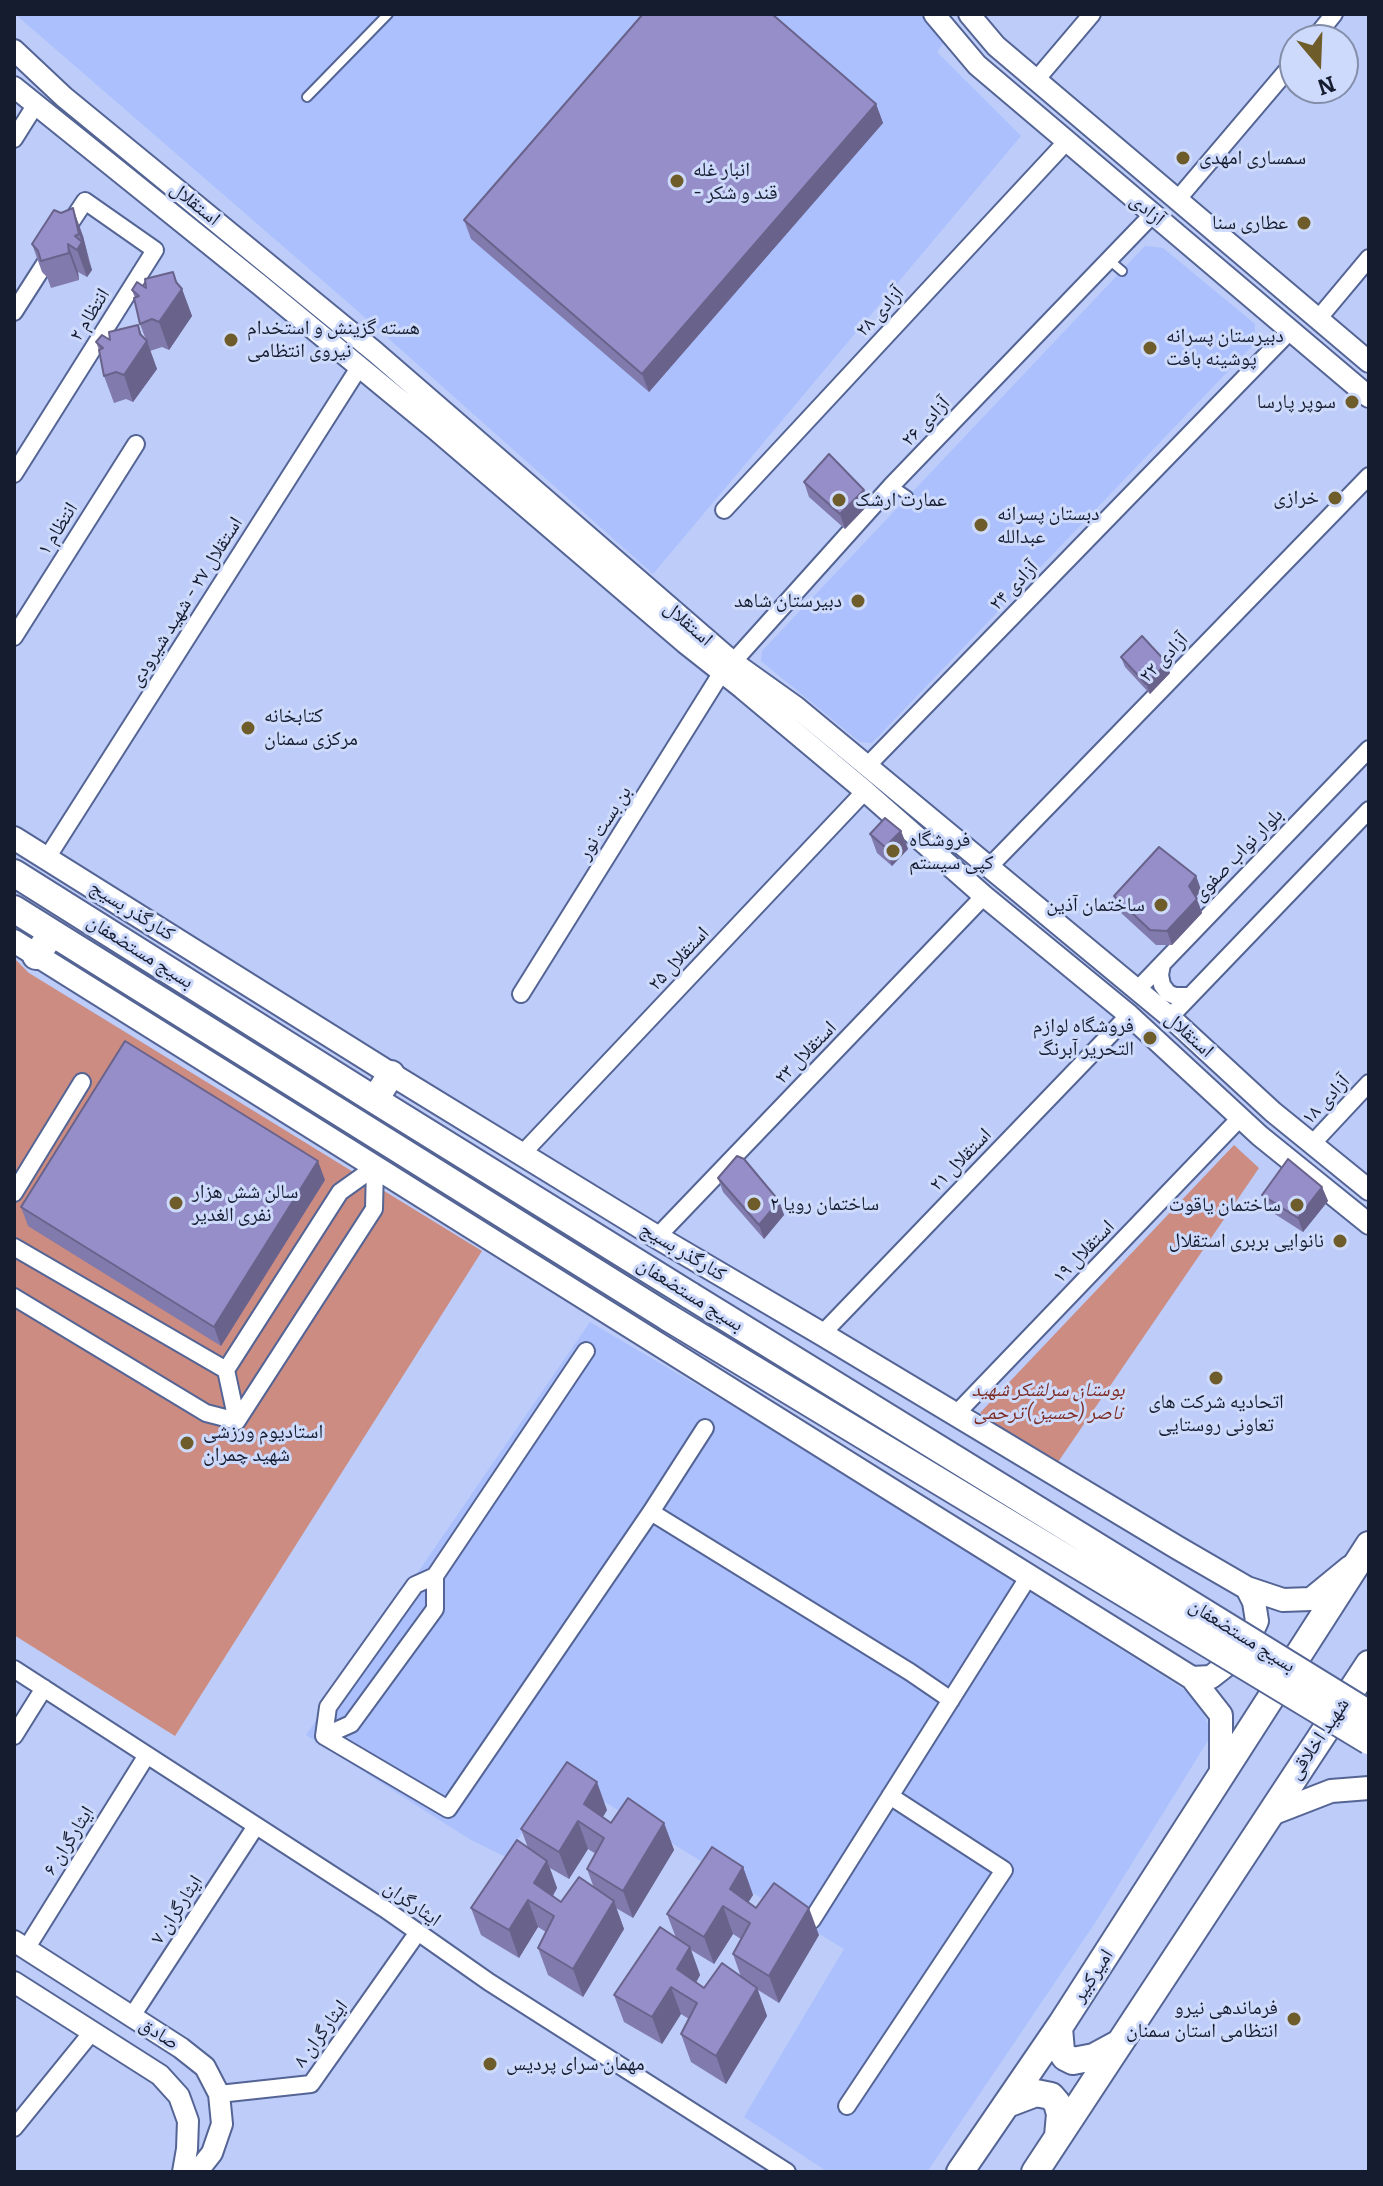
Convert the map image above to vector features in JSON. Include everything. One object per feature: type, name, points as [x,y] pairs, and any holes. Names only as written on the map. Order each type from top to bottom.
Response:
[{"type":"main road","name":"کنارگذر بسیج","points":[[14,838],[657,1237],[1247,1588],[1283,1600],[1311,1599],[1364,1552]]},
{"type":"main road","name":"بسیج مستضعفان","points":[[14,873],[375,1100],[1369,1714]]},
{"type":"main road","name":"بسیج مستضعفان","points":[[14,909],[669,1318],[1369,1741]]},
{"type":"main road","points":[[36,956],[52,933]]},
{"type":"main road","points":[[14,941],[1192,1678],[1221,1715],[1221,1777]]},
{"type":"main road","points":[[375,1100],[391,1074]]},
{"type":"main road","points":[[1221,1777],[1364,1552]]},
{"type":"main road","points":[[1192,1678],[1211,1677],[1243,1652],[1257,1621],[1254,1602],[1247,1588]]},
{"type":"main road","name":"شهید اخلاقی","points":[[1269,1815],[1369,1664]]},
{"type":"main road","name":"امیرکبیر","points":[[960,2172],[1059,2028],[1221,1777]]},
{"type":"main road","points":[[1035,2172],[1269,1815],[1331,1791],[1369,1788]]},
{"type":"main road","points":[[1059,2028],[1061,2051],[1073,2061],[1094,2057],[1119,2044]]},
{"type":"main road","points":[[1007,2104],[1036,2093],[1051,2096],[1060,2114],[1058,2136]]},
{"type":"street","name":"آزادی","points":[[934,14],[977,65],[1369,397]]},
{"type":"street","name":"آزادی","points":[[969,14],[996,46],[1368,361]]},
{"type":"street","points":[[1036,80],[1092,14]]},
{"type":"street","name":"استقلال","points":[[14,50],[64,97],[375,352],[685,643],[800,702],[867,766],[1170,1017],[1273,1112],[1369,1190]]},
{"type":"street","points":[[1177,200],[1279,80]]},
{"type":"street","name":"استقلال","points":[[14,87],[534,502]]},
{"type":"street","points":[[14,139],[36,104]]},
{"type":"street","name":"آزادی ۲۸","points":[[724,510],[1067,141]]},
{"type":"street","name":"انتظام ۲","points":[[14,312],[85,201],[155,250],[14,474]]},
{"type":"street","name":"آزادی ۲۶","points":[[728,667],[892,485],[1115,266],[1153,214]]},
{"type":"street","points":[[1318,319],[1369,258]]},
{"type":"street","name":"آزادی ۲۴","points":[[867,766],[1290,331]]},
{"type":"street","points":[[1349,380],[1368,361]]},
{"type":"street","name":"استقلال ۲۷ - شهید شیرودی","points":[[47,858],[360,366]]},
{"type":"street","name":"انتظام ۱","points":[[14,637],[136,444]]},
{"type":"street","name":"آزادی ۲۲","points":[[989,867],[1369,476]]},
{"type":"street","name":"استقلال","points":[[728,667],[984,896],[1129,1015],[1260,1136],[1369,1224]]},
{"type":"street","name":"بن بست نور","points":[[521,994],[728,667]]},
{"type":"street","name":"بلوار نواب صفوی","points":[[1137,990],[1369,749]]},
{"type":"street","name":"استقلال ۲۵","points":[[522,1154],[865,791]]},
{"type":"street","points":[[1170,1017],[1369,810]]},
{"type":"street","name":"استقلال ۲۳","points":[[657,1237],[984,896]]},
{"type":"street","points":[[1063,961],[1079,942]]},
{"type":"street","points":[[1162,964],[1162,985],[1168,993],[1190,996]]},
{"type":"street","name":"استقلال ۲۱","points":[[822,1334],[1129,1015]]},
{"type":"street","points":[[14,1193],[82,1082]]},
{"type":"street","name":"آزادی ۱۸","points":[[1312,1144],[1369,1083]]},
{"type":"street","name":"استقلال ۱۹","points":[[956,1414],[1241,1117]]},
{"type":"street","points":[[237,1421],[226,1370],[340,1192],[375,1167]]},
{"type":"street","points":[[237,1421],[374,1209],[375,1167]]},
{"type":"street","points":[[14,1247],[226,1370]]},
{"type":"street","points":[[14,1297],[206,1413],[237,1421]]},
{"type":"street","points":[[324,1736],[328,1707],[415,1585],[435,1576],[586,1351]]},
{"type":"street","points":[[324,1736],[448,1809],[705,1428]]},
{"type":"street","points":[[651,1512],[951,1700]]},
{"type":"street","points":[[324,1736],[351,1724],[435,1609],[435,1576]]},
{"type":"street","points":[[812,1920],[1029,1576]]},
{"type":"street","name":"ایثارگران","points":[[14,1669],[418,1932],[489,1982],[787,2172]]},
{"type":"street","points":[[14,1736],[44,1688]]},
{"type":"street","name":"ایثارگران ۶","points":[[20,1945],[147,1755]]},
{"type":"street","points":[[847,2106],[1004,1870],[890,1796]]},
{"type":"street","name":"ایثارگران ۷","points":[[132,2016],[256,1826]]},
{"type":"street","name":"ایثارگران ۸","points":[[219,2094],[311,2084],[418,1932]]},
{"type":"street","name":"صادق","points":[[20,1945],[181,2048],[205,2067],[219,2094]]},
{"type":"street","name":"صادق","points":[[14,1982],[160,2075],[179,2096],[188,2121],[183,2172]]},
{"type":"street","points":[[14,2128],[92,2032]]},
{"type":"street","points":[[197,2172],[212,2153],[222,2124],[219,2094]]},
{"type":"lane","points":[[307,97],[388,14]]},
{"type":"lane","points":[[892,485],[908,496]]},
{"type":"shaded area","points":[[15,14],[926,14],[944,42],[937,52],[1021,136],[653,574],[352,306]]},
{"type":"shaded area","points":[[1145,246],[1163,248],[1255,324],[1255,343],[872,743],[860,742],[761,661],[762,651]]},
{"type":"shaded area","points":[[590,1322],[814,1454],[1197,1698],[1212,1734],[1095,1923],[927,2172],[828,2172],[744,2117],[844,1949],[561,1775],[506,1857],[471,1840],[306,1735]]},
{"type":"green space","name":"استادیوم ورزشی شهید چمران","points":[[14,958],[29,973],[482,1251],[175,1736],[14,1635]]},
{"type":"green space","name":"بوستان سرلشکر شهید ناصر (حسین) ترحمی","points":[[1234,1145],[1259,1168],[1056,1465],[980,1413]]},
{"type":"building","name":"انبار غله - قند و شکر","points":[[643,14],[772,14],[876,104],[642,374],[464,220]]},
{"type":"building","points":[[73,208],[79,234],[75,236],[82,242],[77,250],[68,244],[69,253],[41,261],[32,244],[54,210],[61,213]]},
{"type":"building","points":[[173,272],[182,289],[159,322],[152,319],[140,324],[134,298],[139,296],[132,290],[137,282],[146,288],[145,279]]},
{"type":"building","points":[[138,325],[140,334],[147,341],[124,375],[116,372],[104,376],[99,350],[103,348],[96,342],[102,335],[110,340],[109,332]]},
{"type":"building","points":[[829,454],[864,490],[840,514],[804,482]]},
{"type":"building","points":[[1142,636],[1167,663],[1146,684],[1121,657]]},
{"type":"building","points":[[885,818],[901,831],[885,847],[870,834]]},
{"type":"building","name":"ساختمان آذین","points":[[1159,847],[1196,876],[1189,886],[1197,899],[1167,931],[1150,930],[1114,896]]},
{"type":"building","name":"سالن شش هزار نفری الغدیر","points":[[125,1041],[318,1161],[214,1327],[21,1207]]},
{"type":"building","name":"ساختمان رویا ۲","points":[[737,1156],[744,1159],[779,1201],[759,1225],[718,1178]]},
{"type":"building","points":[[1288,1159],[1322,1187],[1298,1218],[1262,1195]]},
{"type":"building","points":[[567,1762],[597,1782],[584,1804],[611,1823],[628,1798],[664,1823],[623,1891],[587,1869],[604,1838],[578,1821],[559,1852],[521,1829]]},
{"type":"building","points":[[517,1840],[547,1861],[534,1883],[561,1902],[579,1877],[614,1901],[573,1969],[538,1948],[554,1916],[528,1900],[509,1930],[471,1908]]},
{"type":"building","points":[[712,1847],[743,1867],[730,1889],[756,1908],[774,1883],[809,1908],[769,1976],[733,1954],[750,1923],[723,1906],[704,1937],[667,1914]]},
{"type":"building","points":[[660,1927],[690,1947],[677,1969],[704,1988],[722,1963],[757,1988],[716,2056],[681,2034],[697,2003],[671,1987],[652,2017],[614,1995]]},
{"type":"place","name":"سمساری امهدی","points":[[1183,158]]},
{"type":"place","name":"انبار غله - قند و شکر","points":[[677,181]]},
{"type":"place","name":"عطاری سنا","points":[[1304,223]]},
{"type":"place","name":"هسته گزینش و استخدام نیروی انتظامی","points":[[231,340]]},
{"type":"place","name":"دبیرستان پسرانه پوشینه بافت","points":[[1150,348]]},
{"type":"place","name":"سوپر پارسا","points":[[1352,402]]},
{"type":"place","name":"خرازی","points":[[1335,498]]},
{"type":"place","name":"عمارت ارشک","points":[[839,500]]},
{"type":"place","name":"دبستان پسرانه عبدالله","points":[[981,525]]},
{"type":"place","name":"دبیرستان شاهد","points":[[858,601]]},
{"type":"place","name":"کتابخانه مرکزی سمنان","points":[[248,728]]},
{"type":"place","name":"فروشگاه کپی سیستم","points":[[893,851]]},
{"type":"place","name":"ساختمان آذین","points":[[1161,905]]},
{"type":"place","name":"فروشگاه لوازم التحریر آبرنگ","points":[[1150,1038]]},
{"type":"place","name":"سالن شش هزار نفری الغدیر","points":[[176,1203]]},
{"type":"place","name":"ساختمان رویا ۲","points":[[754,1204]]},
{"type":"place","name":"ساختمان یاقوت","points":[[1297,1205]]},
{"type":"place","name":"نانوایی بربری استقلال","points":[[1340,1241]]},
{"type":"place","name":"اتحادیه شرکت های تعاونی روستایی","points":[[1216,1378]]},
{"type":"place","name":"استادیوم ورزشی شهید چمران","points":[[187,1443]]},
{"type":"place","name":"فرماندهی نیرو انتظامی استان سمنان","points":[[1294,2019]]},
{"type":"place","name":"مهمان سرای پردیس","points":[[490,2064]]}]
